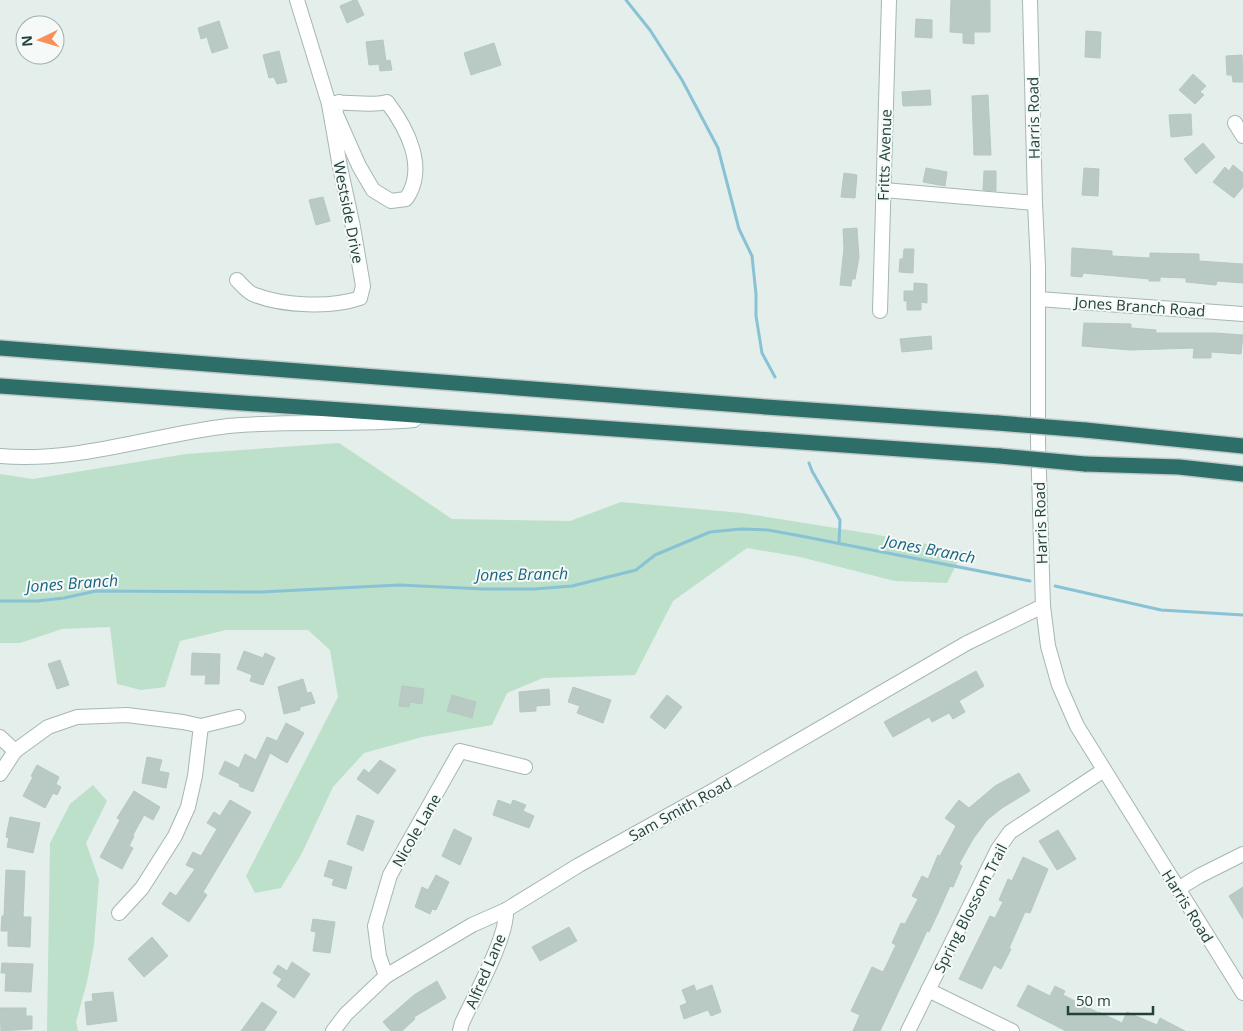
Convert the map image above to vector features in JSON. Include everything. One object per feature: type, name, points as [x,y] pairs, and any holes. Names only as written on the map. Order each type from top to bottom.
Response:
[{"type":"highway","points":[[0,348],[1085,430],[1243,446]]},
{"type":"highway","points":[[0,386],[1000,456],[1085,464],[1179,467],[1243,474]]},
{"type":"street","name":"Westside Drive","points":[[237,280],[253,295],[282,302],[314,304],[341,303],[360,298],[363,286],[340,168],[335,105],[297,0]]},
{"type":"street","name":"Fritts Avenue","points":[[880,311],[889,0]]},
{"type":"street","name":"Harris Road","points":[[1030,0],[1038,299],[1038,442],[1043,606],[1048,646],[1059,685],[1077,726],[1243,993]]},
{"type":"street","points":[[386,102],[392,109],[405,128],[413,152],[416,172],[411,192],[406,199],[391,201],[373,190],[340,125],[335,112],[335,105],[386,102]]},
{"type":"street","points":[[1235,123],[1243,136]]},
{"type":"street","points":[[884,190],[1035,203]]},
{"type":"street","name":"Jones Branch Road","points":[[1038,299],[1243,314]]},
{"type":"street","points":[[0,456],[17,458],[67,455],[230,426],[384,422],[440,417]]},
{"type":"street","name":"Sam Smith Road","points":[[333,1031],[346,1014],[386,976],[472,925],[506,910],[579,865],[714,790],[967,643],[1043,606]]},
{"type":"street","points":[[0,774],[15,751],[48,728],[77,717],[126,715],[201,726],[238,717]]},
{"type":"street","points":[[118,913],[142,888],[176,836],[188,807],[196,776],[201,726]]},
{"type":"street","points":[[0,737],[15,751]]},
{"type":"street","name":"Nicole Lane","points":[[386,976],[379,956],[375,926],[390,875],[460,751],[525,767]]},
{"type":"street","name":"Spring Blossom Trail","points":[[908,1031],[998,849],[1010,832],[1104,770]]},
{"type":"street","points":[[1178,890],[1199,876],[1243,854]]},
{"type":"street","name":"Alfred Lane","points":[[460,1031],[500,942],[507,917],[506,910]]},
{"type":"street","points":[[928,990],[1012,1031]]},
{"type":"green space","points":[[339,443],[452,519],[570,521],[621,502],[742,513],[873,534],[963,551],[947,583],[895,581],[800,557],[747,548],[673,601],[635,675],[543,678],[507,693],[492,725],[422,737],[364,753],[333,787],[302,853],[281,888],[255,893],[246,876],[338,697],[330,650],[308,630],[226,630],[180,641],[165,687],[141,690],[117,684],[110,627],[62,629],[20,643],[0,643],[0,474],[33,479],[186,454]]},
{"type":"green space","points":[[93,785],[107,801],[86,843],[99,880],[94,944],[87,982],[76,1022],[78,1031],[47,1031],[50,843],[70,804]]},
{"type":"building","points":[[357,0],[364,15],[347,23],[340,6]]},
{"type":"building","points":[[951,0],[990,0],[990,32],[974,32],[974,44],[963,43],[963,33],[950,32]]},
{"type":"building","points":[[916,19],[932,20],[932,38],[915,37]]},
{"type":"building","points":[[219,21],[228,48],[212,53],[207,37],[201,39],[198,28]]},
{"type":"building","points":[[1086,31],[1101,32],[1100,58],[1085,57]]},
{"type":"building","points":[[383,40],[386,61],[390,60],[392,70],[380,71],[379,64],[369,65],[366,42]]},
{"type":"building","points":[[494,43],[501,65],[471,75],[464,53]]},
{"type":"building","points":[[279,51],[287,82],[277,84],[274,77],[269,78],[263,55]]},
{"type":"building","points":[[1242,55],[1243,82],[1233,82],[1232,75],[1227,75],[1226,56]]},
{"type":"building","points":[[1193,74],[1206,86],[1200,92],[1204,95],[1195,104],[1179,90]]},
{"type":"building","points":[[930,90],[931,105],[903,106],[902,92]]},
{"type":"building","points":[[988,95],[991,155],[974,155],[972,96]]},
{"type":"building","points":[[1191,114],[1192,135],[1171,137],[1169,115]]},
{"type":"building","points":[[1203,143],[1215,157],[1196,174],[1184,159]]},
{"type":"building","points":[[1233,165],[1243,173],[1243,187],[1234,198],[1213,182],[1225,167],[1229,171]]},
{"type":"building","points":[[926,168],[947,172],[945,186],[923,182]]},
{"type":"building","points":[[1084,168],[1099,169],[1098,196],[1082,195]]},
{"type":"building","points":[[984,171],[996,171],[996,191],[983,190]]},
{"type":"building","points":[[844,173],[857,175],[855,198],[841,197]]},
{"type":"building","points":[[323,197],[330,221],[316,225],[309,200]]},
{"type":"building","points":[[857,228],[859,257],[855,279],[852,279],[851,286],[840,285],[844,248],[843,229]]},
{"type":"building","points":[[1072,248],[1112,251],[1112,256],[1150,258],[1150,253],[1199,254],[1199,261],[1243,264],[1243,283],[1217,281],[1216,285],[1186,282],[1186,278],[1160,277],[1160,281],[1149,281],[1149,279],[1083,273],[1082,277],[1071,276]]},
{"type":"building","points":[[904,249],[914,249],[913,273],[899,272],[900,259],[903,259]]},
{"type":"building","points":[[914,283],[927,284],[927,303],[921,302],[921,310],[907,310],[907,301],[904,301],[904,291],[914,291]]},
{"type":"building","points":[[1084,323],[1131,324],[1131,328],[1156,330],[1156,333],[1243,335],[1241,354],[1211,352],[1211,358],[1193,358],[1194,348],[1130,350],[1082,346]]},
{"type":"building","points":[[931,336],[932,349],[902,352],[900,339]]},
{"type":"building","points":[[244,651],[263,658],[265,653],[275,658],[263,685],[250,681],[252,675],[237,669]]},
{"type":"building","points":[[192,653],[220,654],[219,684],[205,684],[206,675],[191,675]]},
{"type":"building","points":[[60,660],[69,685],[57,689],[48,664]]},
{"type":"building","points":[[976,671],[984,686],[959,701],[965,712],[953,719],[949,713],[932,722],[929,717],[893,737],[884,722]]},
{"type":"building","points":[[303,679],[307,693],[311,692],[315,703],[300,707],[300,710],[284,714],[278,687]]},
{"type":"building","points":[[402,686],[424,689],[422,704],[410,702],[409,707],[399,706]]},
{"type":"building","points":[[573,687],[611,700],[603,723],[577,713],[580,706],[568,702]]},
{"type":"building","points":[[549,689],[550,705],[536,706],[536,711],[520,712],[519,692]]},
{"type":"building","points":[[452,695],[476,702],[472,718],[447,711]]},
{"type":"building","points":[[667,695],[682,707],[665,729],[650,717]]},
{"type":"building","points":[[286,723],[304,733],[287,763],[270,753],[253,792],[219,774],[225,761],[239,768],[245,754],[256,760],[267,737],[277,741]]},
{"type":"building","points":[[147,757],[162,760],[159,771],[169,773],[166,788],[142,783]]},
{"type":"building","points":[[380,760],[396,770],[378,794],[357,779],[364,769],[369,773]]},
{"type":"building","points":[[37,765],[59,777],[56,784],[61,787],[57,795],[53,793],[45,808],[23,796]]},
{"type":"building","points":[[1019,773],[1030,791],[1002,808],[987,820],[973,839],[959,864],[962,866],[953,887],[950,886],[929,932],[927,931],[880,1031],[853,1031],[860,1015],[851,1011],[872,967],[883,972],[896,945],[892,943],[901,923],[905,924],[918,899],[912,896],[922,876],[928,879],[938,855],[940,856],[956,826],[945,818],[959,800],[969,808],[995,786]]},
{"type":"building","points":[[134,791],[160,807],[153,820],[144,815],[133,835],[129,846],[133,848],[122,869],[100,857],[120,820],[117,818]]},
{"type":"building","points":[[230,800],[251,812],[203,892],[207,895],[189,922],[162,904],[170,892],[176,896],[195,869],[186,865],[193,852],[201,856],[217,829],[207,823],[214,812],[220,816]]},
{"type":"building","points":[[498,800],[511,805],[513,800],[526,805],[523,811],[534,816],[529,828],[493,815]]},
{"type":"building","points":[[357,815],[374,821],[363,851],[347,844]]},
{"type":"building","points":[[10,817],[40,823],[33,853],[7,847],[9,838],[6,837]]},
{"type":"building","points":[[454,829],[472,838],[460,865],[442,856]]},
{"type":"building","points":[[1058,830],[1076,859],[1057,870],[1039,841]]},
{"type":"building","points":[[1023,857],[1048,869],[1030,913],[1025,912],[1001,969],[994,965],[982,989],[959,979],[990,916],[995,918],[1003,902],[999,900],[1008,879],[1012,881]]},
{"type":"building","points":[[329,860],[352,867],[346,889],[332,885],[334,879],[324,876]]},
{"type":"building","points":[[6,870],[25,871],[23,917],[31,917],[30,947],[8,946],[8,931],[1,931],[2,916],[4,916]]},
{"type":"building","points":[[436,875],[449,882],[436,910],[432,909],[430,914],[415,907],[422,887],[428,890]]},
{"type":"building","points":[[1243,887],[1243,919],[1229,896]]},
{"type":"building","points":[[313,919],[335,922],[330,953],[313,951],[316,932],[311,931]]},
{"type":"building","points":[[569,927],[577,941],[540,961],[532,947]]},
{"type":"building","points":[[152,937],[168,956],[144,977],[128,959]]},
{"type":"building","points":[[292,962],[310,974],[294,998],[277,986],[282,979],[273,973],[278,965],[287,971]]},
{"type":"building","points":[[2,963],[33,964],[31,992],[5,991],[6,973],[1,973]]},
{"type":"building","points":[[437,981],[446,998],[414,1017],[415,1019],[402,1031],[391,1031],[383,1022],[414,995]]},
{"type":"building","points":[[694,985],[696,991],[712,985],[721,1012],[711,1016],[708,1010],[684,1019],[680,1006],[687,1003],[682,990]]},
{"type":"building","points":[[1028,985],[1050,996],[1055,986],[1065,991],[1063,995],[1122,1023],[1127,1012],[1157,1025],[1160,1018],[1185,1031],[1066,1031],[1017,1006]]},
{"type":"building","points":[[113,992],[117,1021],[87,1025],[85,1002],[93,1001],[92,994]]},
{"type":"building","points":[[262,1002],[277,1012],[264,1031],[241,1031]]},
{"type":"building","points":[[0,1008],[26,1008],[26,1016],[32,1016],[32,1029],[1,1031]]},
{"type":"waterway","points":[[626,0],[650,30],[682,80],[718,148],[739,229],[752,256],[756,316],[762,353],[775,377]]},
{"type":"waterway","points":[[809,463],[840,520],[839,543]]},
{"type":"waterway","name":"Jones Branch","points":[[0,601],[37,601],[64,598],[96,591],[261,592],[399,585],[484,589],[534,589],[572,586],[636,570],[655,555],[710,532],[741,529],[768,530],[1030,581]]},
{"type":"waterway","name":"Jones Branch","points":[[1055,586],[1161,610],[1243,615]]}]
